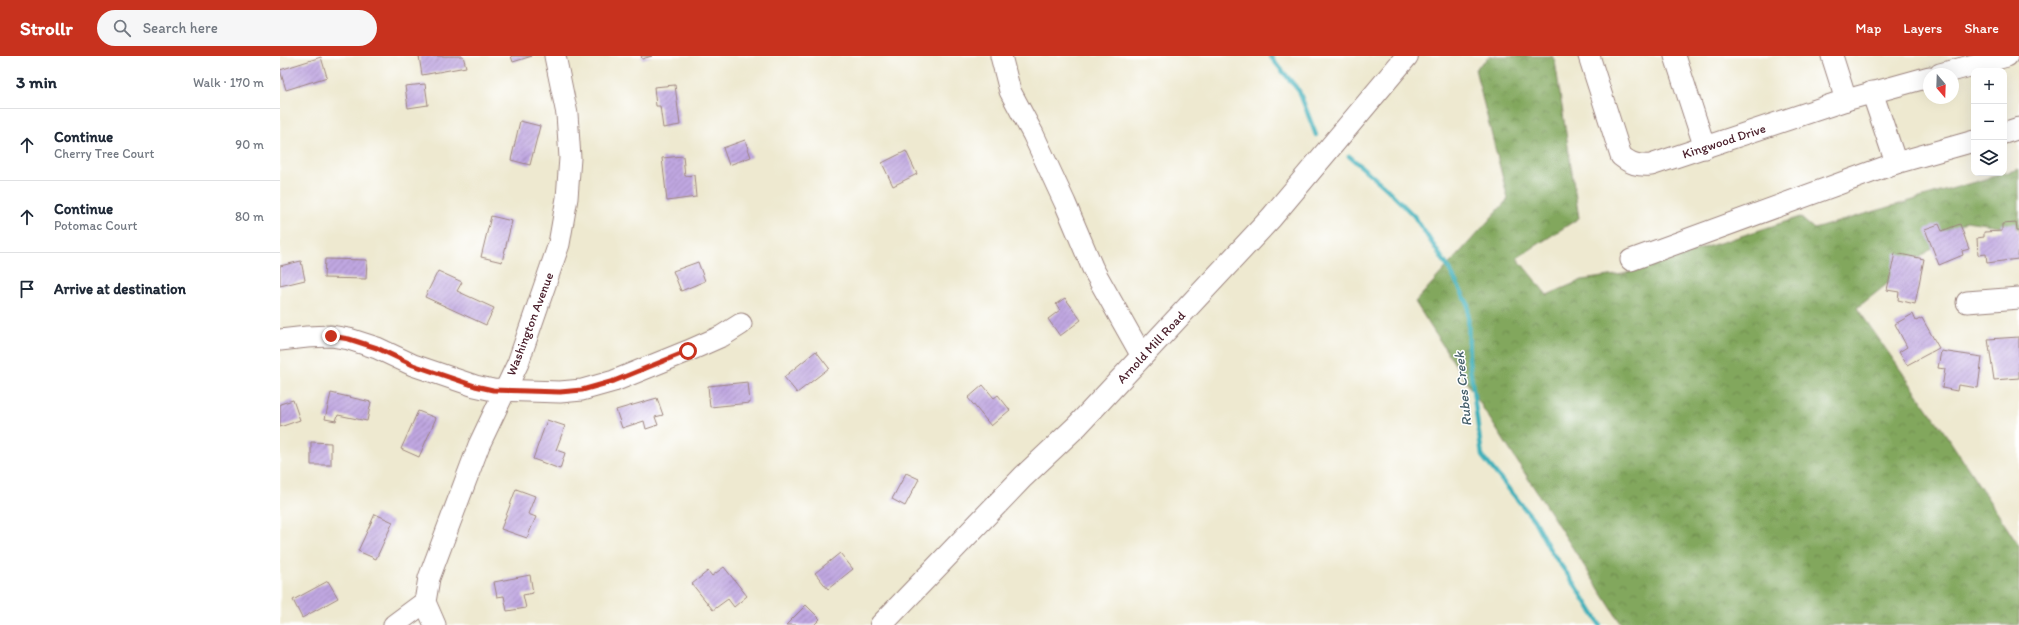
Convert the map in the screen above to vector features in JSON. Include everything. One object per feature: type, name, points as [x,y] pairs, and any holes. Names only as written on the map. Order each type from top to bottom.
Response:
[{"type":"main road","name":"Arnold Mill Road","points":[[881,625],[1023,477],[1077,426],[1271,218],[1407,56]]},
{"type":"street","name":"Washington Avenue","points":[[424,602],[429,578],[441,543],[479,445],[518,363],[543,295],[559,244],[568,198],[570,158],[567,114],[555,56]]},
{"type":"street","points":[[1001,56],[1010,91],[1033,134],[1065,202],[1092,269],[1142,356]]},
{"type":"street","name":"Kingwood Drive","points":[[1588,56],[1621,156],[1629,163],[1640,166],[1651,165],[1706,148],[1846,100],[1923,79]]},
{"type":"street","points":[[1675,56],[1706,148]]},
{"type":"street","points":[[1832,56],[1846,100]]},
{"type":"street","points":[[1959,69],[2007,56]]},
{"type":"street","points":[[1872,92],[1896,163]]},
{"type":"street","points":[[2007,132],[2019,128]]},
{"type":"street","points":[[1631,260],[1896,163],[1971,142]]},
{"type":"street","points":[[1967,302],[2019,298]]},
{"type":"street","points":[[280,340],[307,337],[349,339],[377,348],[413,365],[475,386],[493,390],[560,392],[582,390],[614,381],[722,336],[740,324]]},
{"type":"street","points":[[394,625],[424,602],[435,625]]},
{"type":"green space","points":[[1490,56],[1552,56],[1555,61],[1579,218],[1517,258],[1547,295],[1582,280],[1623,274],[1800,217],[1814,229],[1995,176],[2007,176],[2007,173],[2019,169],[2019,229],[1966,221],[1857,308],[1947,436],[2019,546],[2019,625],[1622,625],[1415,302],[1508,199],[1475,69]]},
{"type":"building","points":[[419,56],[463,56],[466,67],[422,75]]},
{"type":"building","points":[[511,56],[532,56],[513,62]]},
{"type":"building","points":[[641,56],[652,56],[642,59]]},
{"type":"building","points":[[321,57],[327,77],[286,90],[280,70]]},
{"type":"building","points":[[425,84],[428,105],[408,108],[405,86]]},
{"type":"building","points":[[675,85],[680,125],[663,128],[660,106],[656,106],[654,87]]},
{"type":"building","points":[[520,121],[540,126],[530,165],[511,160]]},
{"type":"building","points":[[745,140],[751,157],[729,165],[723,148]]},
{"type":"building","points":[[906,151],[917,174],[893,186],[882,163]]},
{"type":"building","points":[[683,156],[685,176],[694,175],[696,197],[667,201],[662,158]]},
{"type":"building","points":[[491,216],[512,221],[502,262],[481,257]]},
{"type":"building","points":[[2016,223],[2017,231],[2019,231],[2018,259],[1987,263],[1986,254],[1978,255],[1977,238],[1984,237],[1984,232],[2002,231],[2002,224]]},
{"type":"building","points":[[1939,224],[1942,231],[1960,224],[1969,249],[1962,251],[1963,255],[1939,265],[1925,229]]},
{"type":"building","points":[[1895,253],[1924,259],[1915,304],[1898,300],[1899,292],[1887,290]]},
{"type":"building","points":[[325,259],[367,260],[366,279],[324,278]]},
{"type":"building","points":[[301,261],[305,280],[280,286],[280,266]]},
{"type":"building","points":[[698,262],[705,281],[681,291],[673,271]]},
{"type":"building","points":[[438,271],[462,282],[457,291],[494,308],[486,325],[425,297]]},
{"type":"building","points":[[1065,298],[1081,320],[1060,336],[1048,319],[1060,310],[1056,304]]},
{"type":"building","points":[[1913,314],[1916,321],[1922,318],[1939,348],[1907,365],[1899,352],[1907,347],[1895,324]]},
{"type":"building","points":[[2019,337],[2019,378],[1994,380],[1988,339]]},
{"type":"building","points":[[816,351],[829,368],[797,393],[784,377]]},
{"type":"building","points":[[1941,351],[1982,357],[1978,388],[1958,385],[1957,391],[1942,388],[1945,369],[1938,368]]},
{"type":"building","points":[[748,382],[750,403],[710,407],[708,386]]},
{"type":"building","points":[[983,385],[994,398],[998,395],[1010,410],[991,426],[968,398]]},
{"type":"building","points":[[331,393],[371,402],[367,421],[338,415],[336,421],[325,419]]},
{"type":"building","points":[[657,398],[663,415],[655,417],[658,425],[646,429],[644,421],[622,428],[616,410]]},
{"type":"building","points":[[293,400],[300,420],[280,427],[280,404]]},
{"type":"building","points":[[418,411],[436,418],[419,457],[401,449]]},
{"type":"building","points":[[547,420],[565,426],[556,450],[565,453],[560,469],[533,459]]},
{"type":"building","points":[[311,442],[331,443],[331,465],[311,465]]},
{"type":"building","points":[[906,473],[919,479],[905,506],[892,499]]},
{"type":"building","points":[[516,489],[535,496],[528,514],[536,517],[527,538],[501,529]]},
{"type":"building","points":[[375,514],[393,522],[376,559],[358,551]]},
{"type":"building","points":[[840,553],[853,569],[828,589],[815,573]]},
{"type":"building","points":[[724,567],[747,596],[734,607],[728,599],[713,610],[692,584],[708,571],[712,576]]},
{"type":"building","points":[[530,575],[533,593],[523,595],[526,608],[507,611],[504,596],[497,597],[494,582]]},
{"type":"building","points":[[328,581],[338,598],[302,618],[293,600]]},
{"type":"building","points":[[806,605],[820,619],[814,625],[786,625]]},
{"type":"waterway","name":"Rubes Creek","points":[[1270,56],[1299,91],[1316,135]]},
{"type":"waterway","name":"Rubes Creek","points":[[1349,156],[1385,187],[1414,216],[1448,267],[1468,304],[1469,360],[1482,456],[1534,520],[1550,550],[1578,589],[1600,625]]},
{"type":"route","points":[[331,336],[349,339],[377,348],[413,365],[475,386],[493,390],[560,392],[582,390],[614,381],[688,351]]}]
